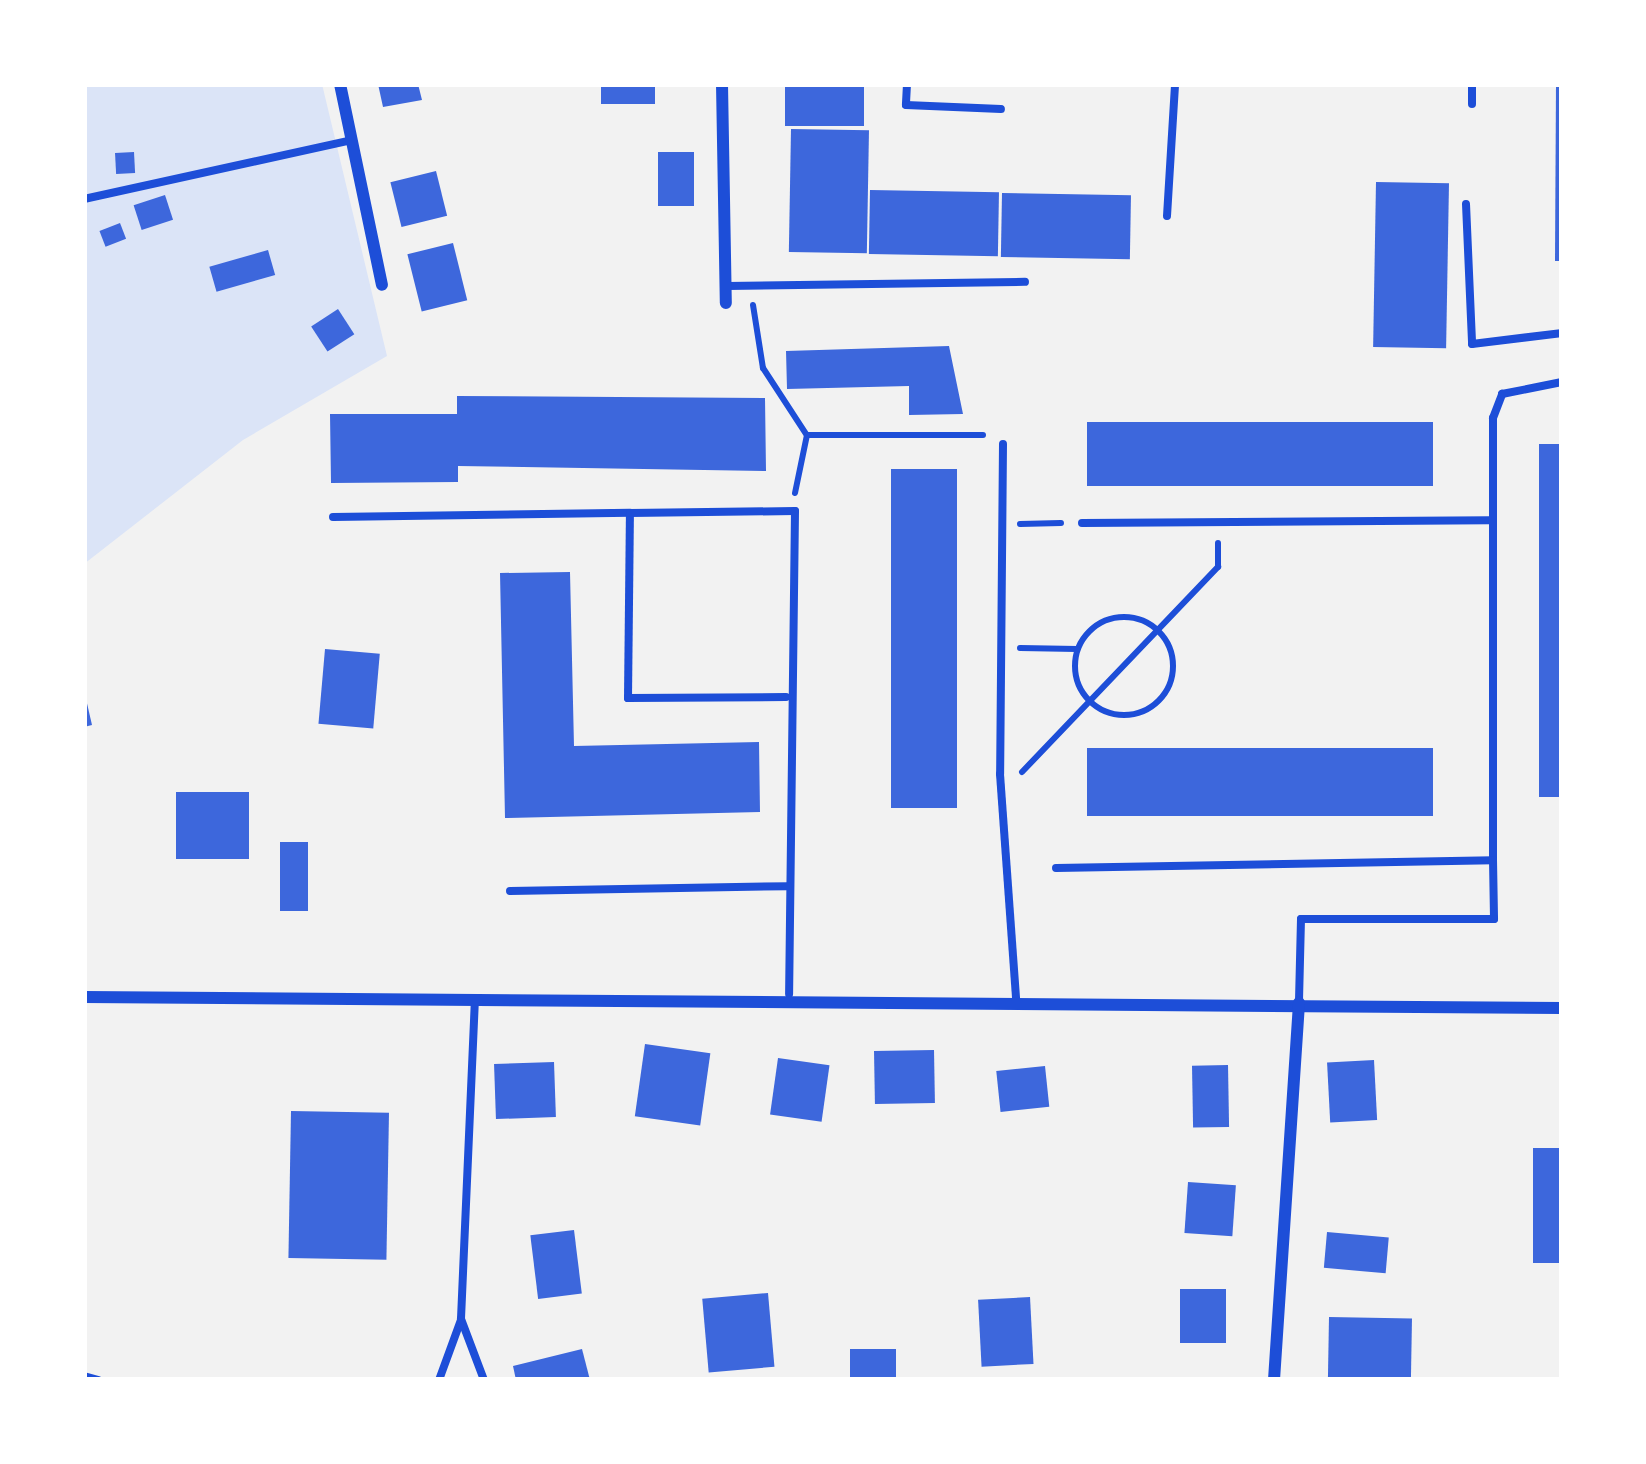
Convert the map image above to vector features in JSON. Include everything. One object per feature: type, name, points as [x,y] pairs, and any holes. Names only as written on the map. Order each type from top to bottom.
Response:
[{"type":"street","points":[[340,84],[382,286]]},
{"type":"street","points":[[722,84],[726,303]]},
{"type":"street","points":[[84,997],[790,994],[1562,1008]]},
{"type":"street","points":[[1274,1380],[1300,1003]]},
{"type":"lane","points":[[907,84],[906,105],[1001,109]]},
{"type":"lane","points":[[1167,216],[1175,84]]},
{"type":"lane","points":[[1472,84],[1472,104]]},
{"type":"lane","points":[[84,200],[352,140]]},
{"type":"lane","points":[[1466,204],[1472,344],[1562,333]]},
{"type":"lane","points":[[725,286],[1025,282]]},
{"type":"lane","points":[[1300,1003],[1301,919],[1495,919],[1489,520],[1502,394],[1562,382]]},
{"type":"lane","points":[[1003,443],[1000,774],[1016,998]]},
{"type":"lane","points":[[333,517],[795,512],[799,615],[787,697],[790,994]]},
{"type":"lane","points":[[629,513],[628,698],[787,697]]},
{"type":"lane","points":[[1082,523],[1489,520]]},
{"type":"lane","points":[[1057,868],[1493,860]]},
{"type":"lane","points":[[510,891],[788,886]]},
{"type":"lane","points":[[439,1380],[461,1319],[476,996]]},
{"type":"lane","points":[[461,1319],[484,1380]]},
{"type":"lane","points":[[84,1376],[98,1380]]},
{"type":"path","points":[[749,284],[763,368],[807,434],[795,512]]},
{"type":"path","points":[[807,434],[969,429],[1003,443]]},
{"type":"path","points":[[1000,774],[1034,771],[1218,567],[1218,522]]},
{"type":"path","points":[[1018,524],[1082,523]]},
{"type":"path","points":[[1001,647],[1077,649],[1114,617],[1160,631],[1171,650],[1167,691],[1133,715],[1093,706],[1079,689],[1077,649]]},
{"type":"shaded area","points":[[84,84],[322,84],[387,356],[243,440],[84,564]]},
{"type":"building","points":[[378,84],[418,84],[422,100],[383,107]]},
{"type":"building","points":[[601,84],[655,84],[655,104],[601,104]]},
{"type":"building","points":[[785,84],[864,84],[864,126],[785,126]]},
{"type":"building","points":[[1556,84],[1562,84],[1562,261],[1555,261]]},
{"type":"building","points":[[791,129],[869,130],[867,253],[789,252]]},
{"type":"building","points":[[134,152],[135,173],[116,174],[115,153]]},
{"type":"building","points":[[658,152],[694,152],[694,206],[658,206]]},
{"type":"building","points":[[436,171],[447,216],[402,227],[390,182]]},
{"type":"building","points":[[1376,182],[1449,183],[1446,348],[1373,347]]},
{"type":"building","points":[[870,190],[999,192],[998,256],[869,254]]},
{"type":"building","points":[[1002,193],[1131,195],[1130,259],[1001,257]]},
{"type":"building","points":[[165,195],[173,220],[142,230],[134,205]]},
{"type":"building","points":[[120,223],[126,239],[106,247],[99,231]]},
{"type":"building","points":[[453,243],[467,300],[422,312],[407,254]]},
{"type":"building","points":[[268,250],[275,275],[217,292],[209,267]]},
{"type":"building","points":[[338,309],[354,334],[328,352],[311,326]]},
{"type":"building","points":[[949,346],[963,414],[909,415],[909,386],[787,389],[786,351]]},
{"type":"building","points":[[457,396],[765,398],[766,471],[458,466],[458,482],[331,483],[330,414],[457,414]]},
{"type":"building","points":[[1087,422],[1433,422],[1433,486],[1087,486]]},
{"type":"building","points":[[1539,444],[1562,444],[1562,797],[1539,797]]},
{"type":"building","points":[[891,469],[957,469],[957,808],[891,808]]},
{"type":"building","points":[[570,572],[574,746],[759,742],[760,812],[505,818],[500,573]]},
{"type":"building","points":[[325,649],[380,654],[373,729],[318,724]]},
{"type":"building","points":[[84,700],[92,725],[84,727]]},
{"type":"building","points":[[1087,748],[1433,748],[1433,816],[1087,816]]},
{"type":"building","points":[[176,792],[249,792],[249,859],[176,859]]},
{"type":"building","points":[[280,842],[308,842],[308,911],[280,911]]},
{"type":"building","points":[[645,1044],[710,1053],[700,1125],[635,1116]]},
{"type":"building","points":[[934,1050],[935,1103],[875,1104],[874,1051]]},
{"type":"building","points":[[778,1058],[829,1065],[822,1122],[770,1114]]},
{"type":"building","points":[[1374,1060],[1377,1120],[1330,1122],[1327,1062]]},
{"type":"building","points":[[554,1062],[556,1117],[496,1119],[494,1064]]},
{"type":"building","points":[[1228,1065],[1229,1127],[1193,1128],[1192,1066]]},
{"type":"building","points":[[1045,1066],[1049,1107],[1001,1112],[996,1071]]},
{"type":"building","points":[[291,1111],[389,1113],[386,1260],[288,1258]]},
{"type":"building","points":[[1533,1148],[1562,1148],[1562,1263],[1533,1263]]},
{"type":"building","points":[[1188,1182],[1236,1185],[1232,1236],[1184,1233]]},
{"type":"building","points":[[574,1230],[582,1294],[538,1299],[530,1235]]},
{"type":"building","points":[[1327,1232],[1389,1237],[1386,1273],[1324,1268]]},
{"type":"building","points":[[1180,1289],[1226,1289],[1226,1343],[1180,1343]]},
{"type":"building","points":[[768,1293],[774,1367],[709,1372],[702,1299]]},
{"type":"building","points":[[1030,1297],[1034,1364],[982,1367],[978,1300]]},
{"type":"building","points":[[1329,1317],[1412,1318],[1411,1380],[1328,1380]]},
{"type":"building","points":[[582,1349],[590,1380],[516,1380],[513,1366]]},
{"type":"building","points":[[850,1349],[896,1349],[896,1380],[850,1380]]}]
